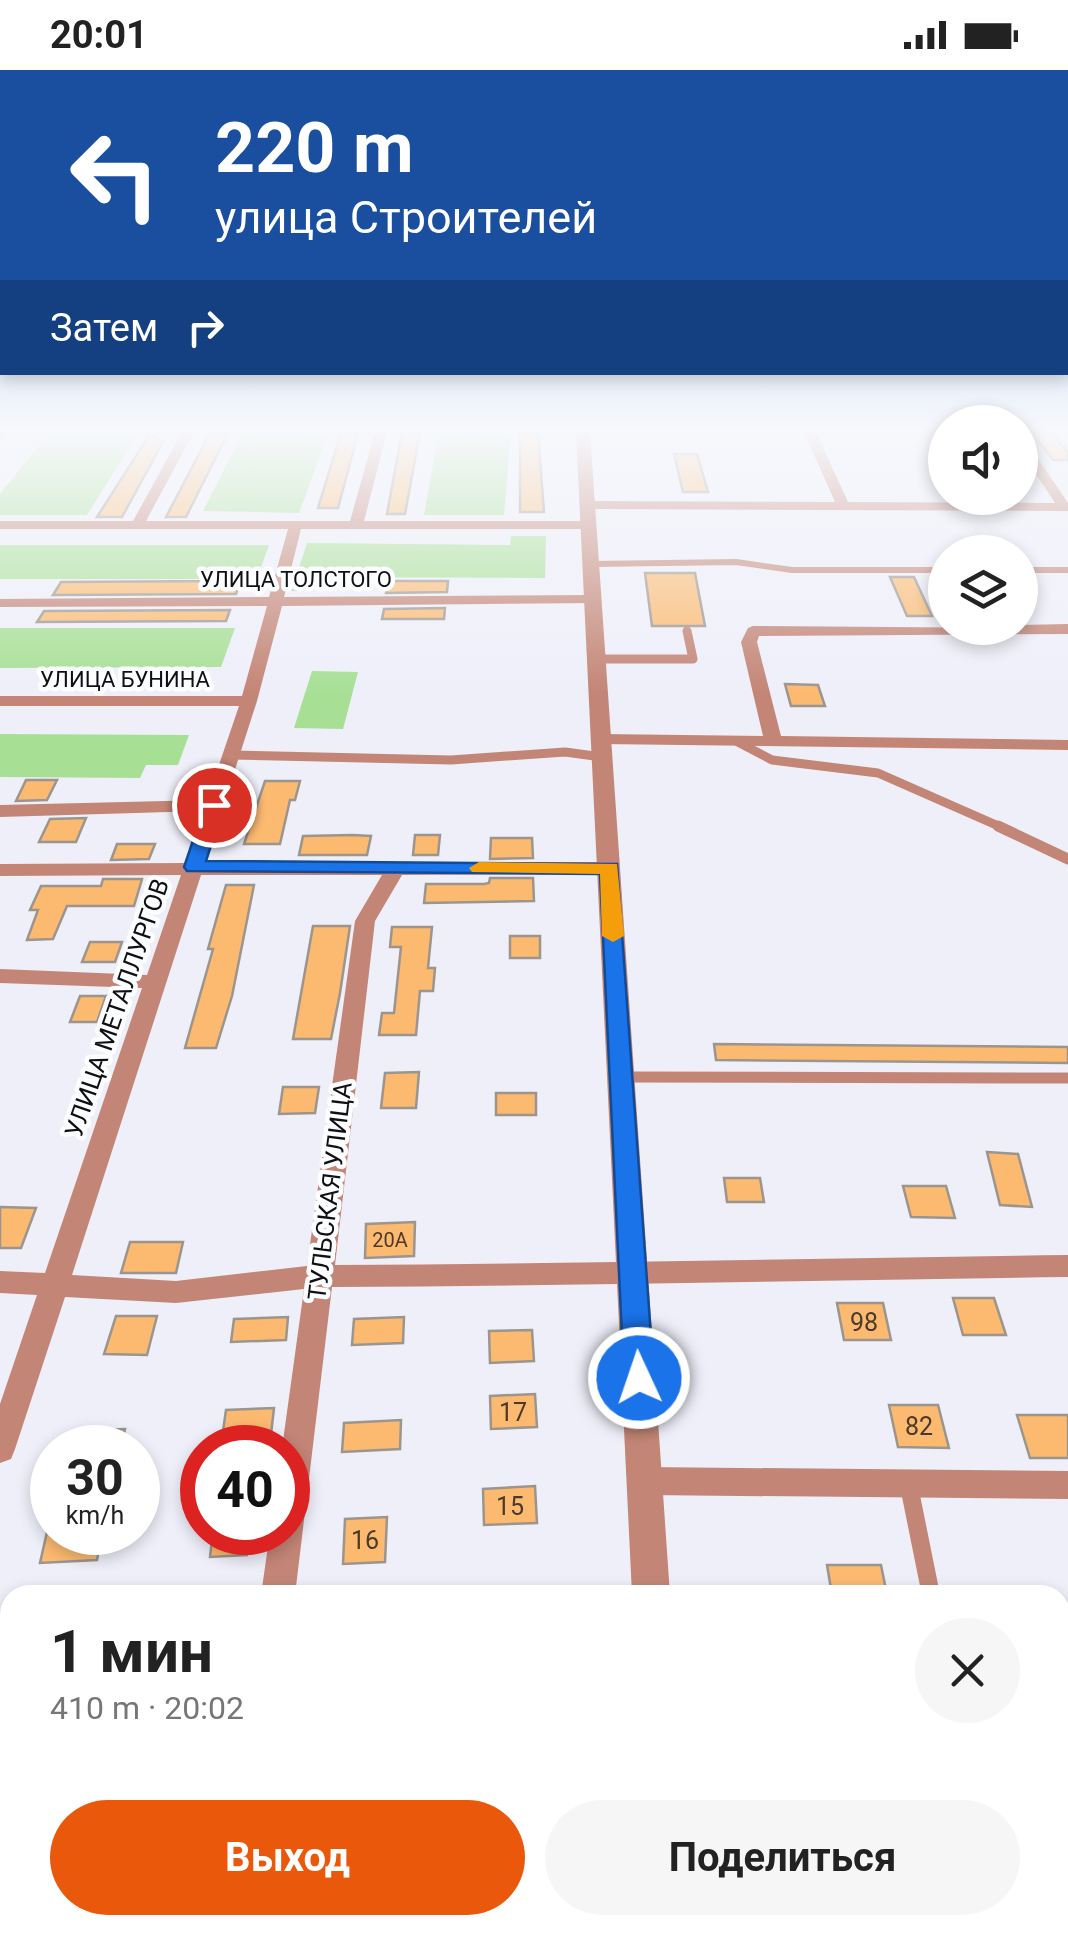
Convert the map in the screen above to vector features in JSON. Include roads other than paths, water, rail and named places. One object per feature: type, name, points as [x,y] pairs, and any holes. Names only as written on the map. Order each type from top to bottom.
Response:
[{"type":"street","points":[[137,525],[140,519]]},
{"type":"street","points":[[356,524],[357,519]]},
{"type":"street","points":[[0,525],[356,524],[484,519]]},
{"type":"street","points":[[588,519],[650,1585]]},
{"type":"street","name":"УЛИЦА МЕТАЛЛУРГОВ","points":[[0,1449],[232,755],[296,524]]},
{"type":"street","name":"УЛИЦА ТОЛСТОГО","points":[[0,603],[592,600]]},
{"type":"street","points":[[773,741],[749,642],[753,631],[1068,629]]},
{"type":"street","name":"УЛИЦА БУНИНА","points":[[0,702],[249,701]]},
{"type":"street","points":[[602,748],[736,741],[1068,745]]},
{"type":"street","points":[[0,811],[214,805]]},
{"type":"street","name":"ТУЛЬСКАЯ УЛИЦА","points":[[300,1425],[365,921],[396,868]]},
{"type":"street","points":[[0,870],[610,868]]},
{"type":"street","points":[[0,976],[155,982]]},
{"type":"street","points":[[0,1282],[176,1292],[319,1276],[633,1275],[709,1270],[1068,1266]]},
{"type":"street","points":[[645,1481],[1068,1486]]},
{"type":"street","points":[[279,1585],[283,1555]]},
{"type":"lane","points":[[592,564],[736,562],[792,570],[928,570]]},
{"type":"lane","points":[[1038,570],[1068,570]]},
{"type":"lane","points":[[596,659],[693,659],[687,632]]},
{"type":"lane","points":[[736,741],[772,760],[878,773],[908,782],[1068,858]]},
{"type":"lane","points":[[232,755],[451,760],[602,748]]},
{"type":"lane","points":[[621,1077],[1068,1078]]},
{"type":"lane","points":[[909,1484],[929,1585]]}]
